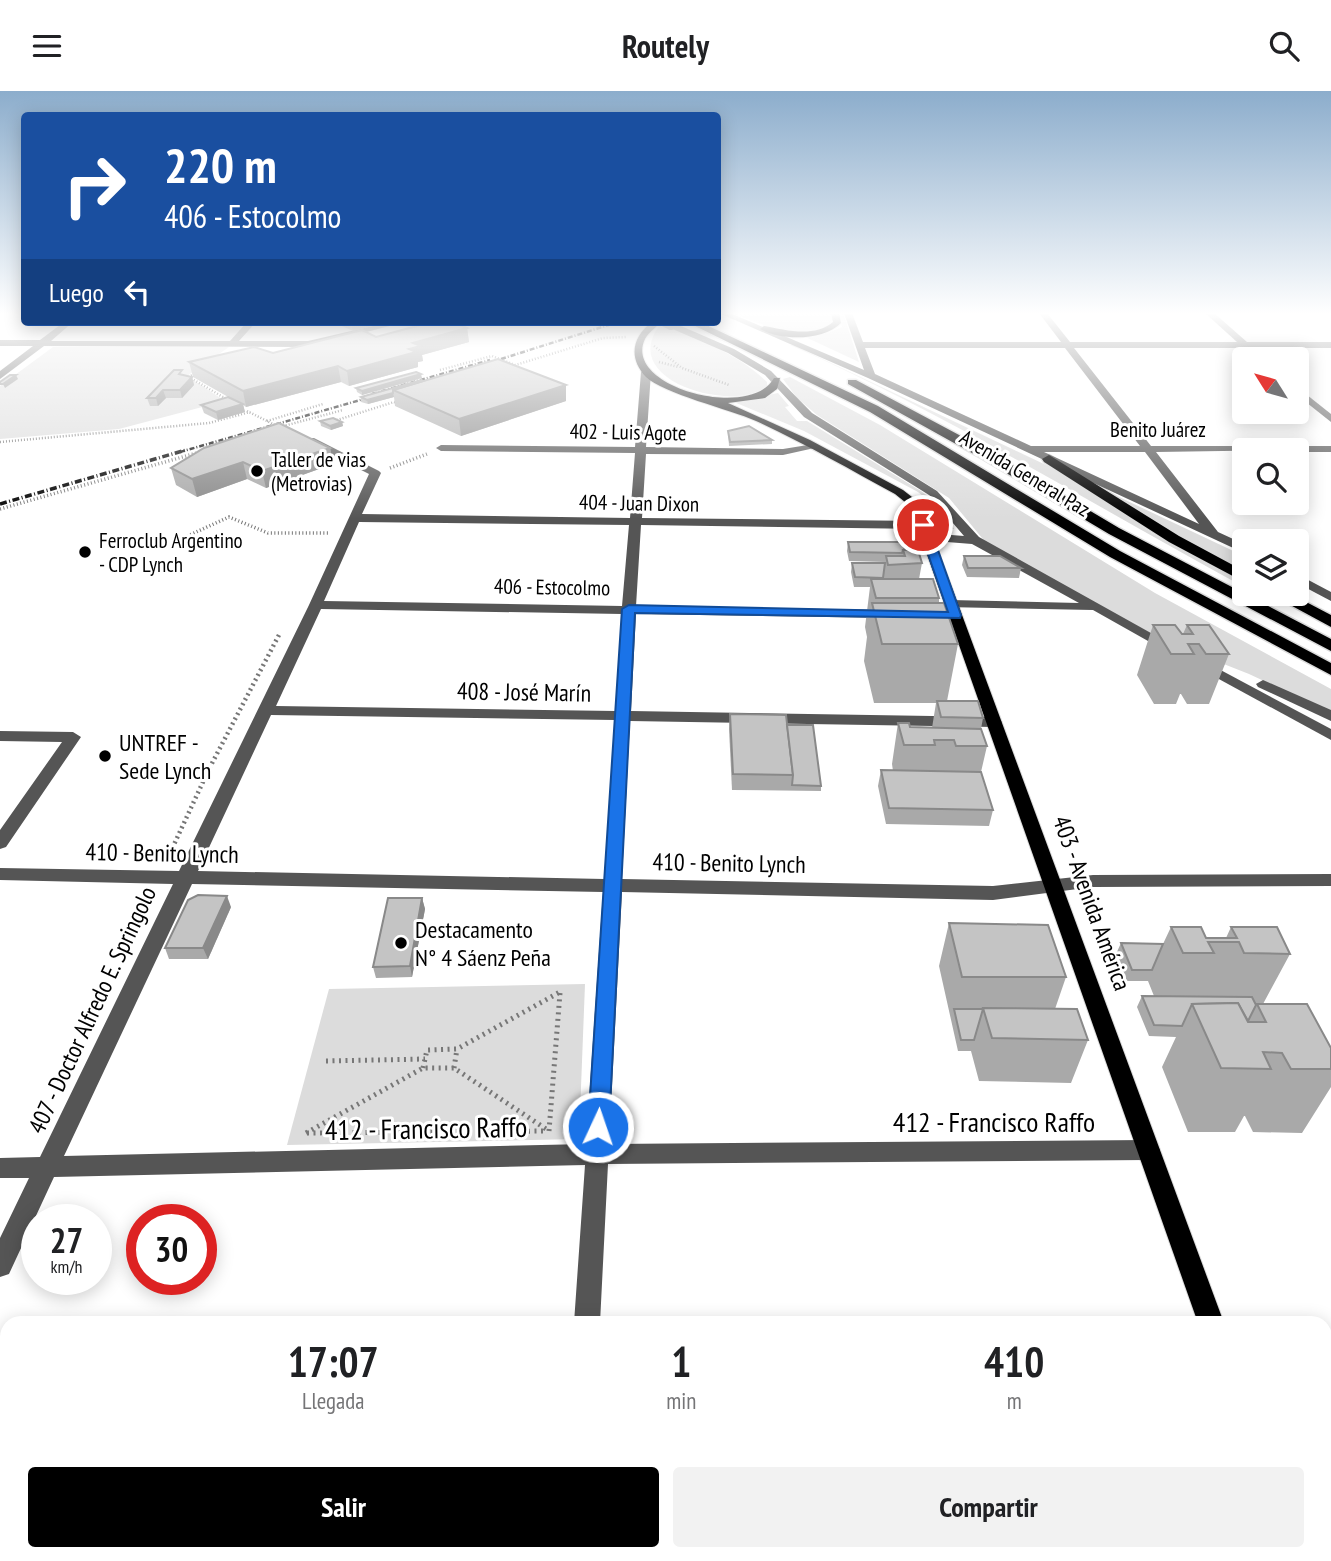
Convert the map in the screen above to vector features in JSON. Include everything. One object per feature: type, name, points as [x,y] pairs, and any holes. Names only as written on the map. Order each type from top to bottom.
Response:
[{"type":"highway","name":"Avenida General Paz","points":[[820,382],[874,409],[1115,554],[1331,670]]},
{"type":"highway","name":"Avenida General Paz","points":[[850,382],[893,403],[1114,531],[1331,646]]},
{"type":"highway","points":[[1049,459],[1166,535],[1232,571]]},
{"type":"highway","points":[[1301,606],[1331,622]]},
{"type":"main road","points":[[663,382],[752,415],[814,447]]},
{"type":"main road","points":[[711,400],[761,396],[771,391],[776,382]]},
{"type":"main road","name":"403 - Avenida América","points":[[814,447],[899,492],[915,504],[949,612],[994,722],[1208,1316]]},
{"type":"street","points":[[587,1316],[622,716],[646,382]]},
{"type":"street","points":[[778,382],[808,415],[933,493],[975,540],[1093,607],[1235,680],[1331,736]]},
{"type":"street","name":"Avenida General Paz","points":[[883,382],[1232,543]]},
{"type":"street","points":[[1096,382],[1214,534]]},
{"type":"street","points":[[1309,400],[1331,419]]},
{"type":"street","points":[[300,435],[375,473]]},
{"type":"street","name":"402 - Luis Agote","points":[[441,448],[783,452],[814,447]]},
{"type":"street","name":"Benito Juárez","points":[[1026,449],[1331,449]]},
{"type":"street","name":"407 - Doctor Alfredo E. Springolo","points":[[0,1265],[316,605],[342,527],[355,518],[375,473]]},
{"type":"street","name":"404 - Juan Dixon","points":[[355,518],[925,531],[975,540]]},
{"type":"street","points":[[1309,580],[1331,589]]},
{"type":"street","points":[[1309,583],[1331,597]]},
{"type":"street","name":"406 - Estocolmo","points":[[316,605],[901,614]]},
{"type":"street","points":[[949,612],[1093,607]]},
{"type":"street","points":[[1149,637],[1255,680],[1331,716]]},
{"type":"street","name":"408 - José Marín","points":[[264,711],[994,722]]},
{"type":"street","points":[[0,736],[73,737],[0,843]]},
{"type":"street","name":"410 - Benito Lynch","points":[[0,874],[993,893],[1093,881],[1331,880]]},
{"type":"street","name":"412 - Francisco Raffo","points":[[0,1168],[597,1154],[1148,1150]]},
{"type":"path","points":[[197,382],[229,401]]},
{"type":"path","points":[[720,382],[761,396]]},
{"type":"path","points":[[331,422],[394,402],[399,404]]},
{"type":"path","points":[[267,421],[323,404]]},
{"type":"path","points":[[240,407],[300,435]]},
{"type":"path","points":[[280,427],[343,410]]},
{"type":"path","points":[[0,442],[209,423],[250,412]]},
{"type":"path","points":[[375,473],[441,448]]},
{"type":"path","points":[[0,509],[211,450]]},
{"type":"path","points":[[208,548],[183,538],[229,517],[268,533],[331,533],[342,527]]},
{"type":"path","points":[[324,546],[331,533],[342,527]]},
{"type":"path","points":[[151,863],[170,853],[209,769],[280,632]]},
{"type":"path","points":[[423,1068],[427,1049],[457,1049],[560,992],[549,1131]]},
{"type":"path","points":[[454,1068],[457,1049]]},
{"type":"path","points":[[326,1061],[425,1059]]},
{"type":"path","points":[[423,1068],[454,1068],[549,1131],[306,1133],[423,1068]]},
{"type":"shaded area","points":[[6,382],[196,382],[225,401],[119,429],[0,439],[0,386]]},
{"type":"shaded area","points":[[676,382],[767,382],[767,386],[751,394],[731,396],[707,394]]},
{"type":"shaded area","points":[[785,382],[799,382],[880,425],[1155,593],[1331,689],[1331,712],[1249,674],[1163,640],[987,544],[949,498],[817,415],[797,398]]},
{"type":"shaded area","points":[[868,382],[1065,474],[1152,533],[1232,576],[1232,580],[963,430]]},
{"type":"shaded area","points":[[778,393],[797,421],[807,421],[921,491],[938,504],[954,529],[943,529],[933,504],[918,492],[804,431],[734,402]]},
{"type":"shaded area","points":[[1119,497],[1232,550],[1232,565],[1167,531],[1116,498]]},
{"type":"shaded area","points":[[585,984],[579,1139],[287,1145],[329,989]]},
{"type":"building","points":[[163,382],[188,382],[180,390],[163,390],[156,398],[147,398]]},
{"type":"building","points":[[225,382],[279,382],[243,391]]},
{"type":"building","points":[[380,382],[395,382],[362,391],[356,388]]},
{"type":"building","points":[[415,382],[421,382],[367,400],[361,397]]},
{"type":"building","points":[[421,382],[557,382],[566,385],[459,419],[393,390]]},
{"type":"building","points":[[228,397],[243,404],[216,412],[201,405]]},
{"type":"building","points":[[333,418],[342,422],[330,426],[320,421]]},
{"type":"building","points":[[279,423],[330,448],[262,471],[243,462],[192,479],[171,468],[204,448]]},
{"type":"building","points":[[749,426],[772,440],[730,442],[728,431]]},
{"type":"building","points":[[848,542],[902,542],[905,550],[902,553],[850,552]]},
{"type":"building","points":[[903,550],[918,550],[922,563],[888,565],[886,556],[905,556]]},
{"type":"building","points":[[964,556],[1000,556],[1021,568],[968,568]]},
{"type":"building","points":[[852,563],[885,563],[883,578],[855,577]]},
{"type":"building","points":[[871,579],[933,579],[939,598],[876,598]]},
{"type":"building","points":[[872,603],[944,603],[958,644],[882,644]]},
{"type":"building","points":[[1153,625],[1175,625],[1182,634],[1193,634],[1187,625],[1209,625],[1229,654],[1206,654],[1199,644],[1188,644],[1194,654],[1171,654]]},
{"type":"building","points":[[937,701],[978,701],[983,718],[941,717]]},
{"type":"building","points":[[730,714],[786,715],[793,775],[733,774]]},
{"type":"building","points":[[898,723],[909,723],[910,727],[981,729],[987,746],[956,746],[954,740],[934,740],[935,745],[904,745]]},
{"type":"building","points":[[787,725],[813,725],[821,786],[792,785]]},
{"type":"building","points":[[881,770],[981,772],[993,810],[889,808]]},
{"type":"building","points":[[198,895],[227,896],[203,948],[165,948],[188,900]]},
{"type":"building","name":"Destacamento N° 4 Sáenz Peña","points":[[388,898],[422,898],[410,966],[373,967]]},
{"type":"building","points":[[949,923],[1048,925],[1066,977],[962,977]]},
{"type":"building","points":[[1171,927],[1201,927],[1206,938],[1237,938],[1231,927],[1277,927],[1290,954],[1244,953],[1239,942],[1208,942],[1214,953],[1183,953]]},
{"type":"building","points":[[1121,943],[1163,944],[1152,970],[1132,970]]},
{"type":"building","points":[[1142,996],[1252,997],[1256,1005],[1248,1021],[1238,1003],[1192,1004],[1182,1026],[1154,1025]]},
{"type":"building","points":[[1238,1003],[1248,1022],[1266,1022],[1257,1004],[1307,1004],[1331,1048],[1331,1069],[1291,1069],[1282,1053],[1263,1052],[1271,1069],[1221,1068],[1192,1004]]},
{"type":"building","points":[[983,1008],[1077,1009],[1088,1040],[992,1038]]},
{"type":"building","points":[[954,1009],[983,1009],[974,1040],[961,1040]]},
{"type":"railway","points":[[372,394],[415,382]]},
{"type":"railway","points":[[180,452],[381,394]]},
{"type":"railway","points":[[0,504],[186,450]]},
{"type":"place","name":"Taller de vias (Metrovias)","points":[[257,471]]},
{"type":"place","name":"Ferroclub Argentino - CDP Lynch","points":[[85,552]]},
{"type":"place","name":"UNTREF - Sede Lynch","points":[[105,756]]},
{"type":"place","name":"Destacamento N° 4 Sáenz Peña","points":[[401,943]]},
{"type":"route","points":[[598,1127],[629,609],[955,615],[923,525]]}]
